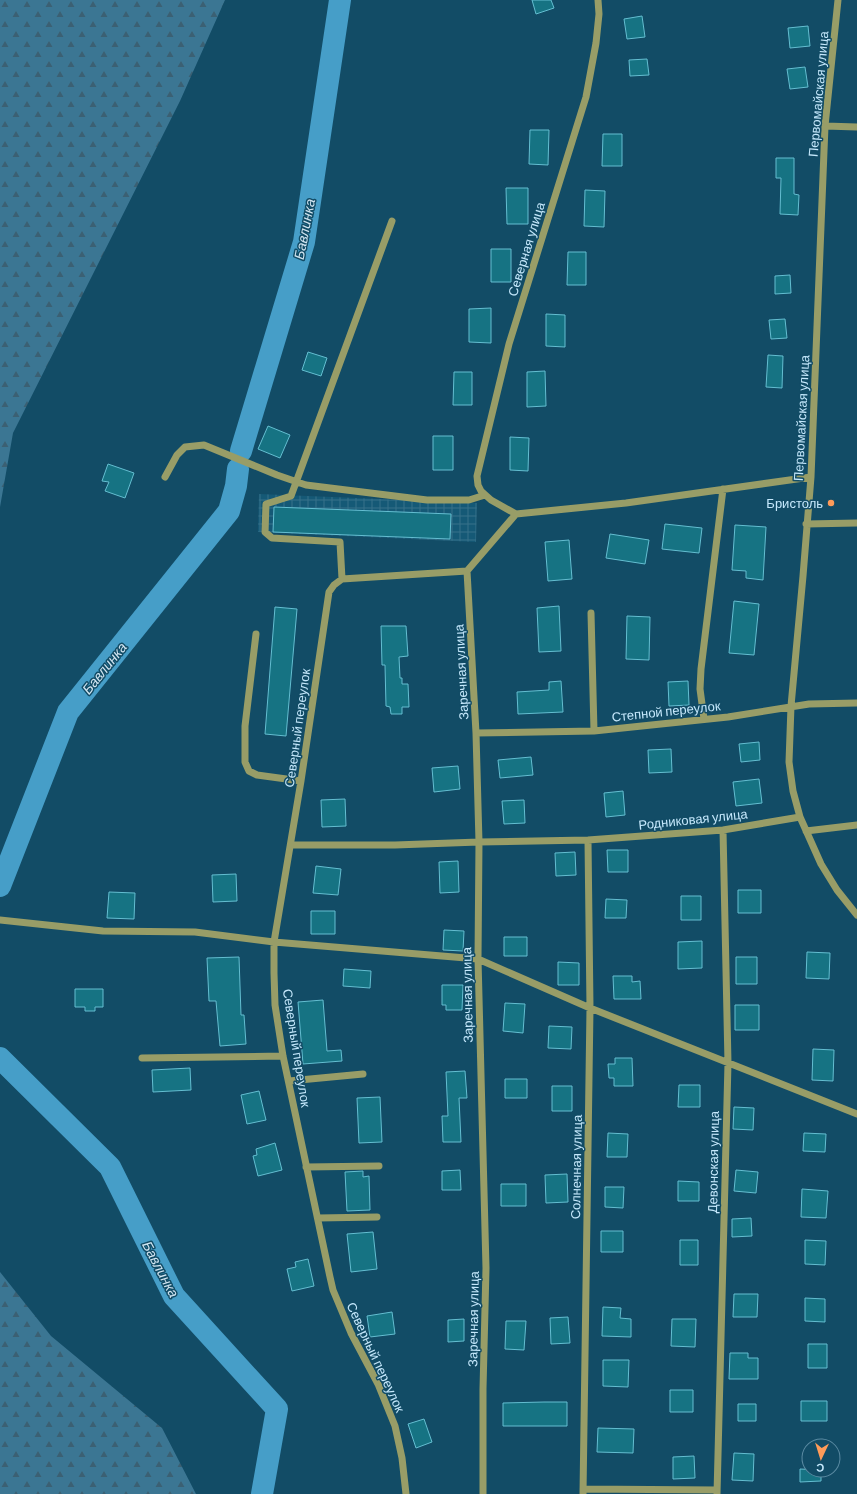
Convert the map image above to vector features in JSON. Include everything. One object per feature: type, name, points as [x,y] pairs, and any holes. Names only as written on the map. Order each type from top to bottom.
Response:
[{"type":"street","name":"Северная улица","points":[[488,498],[481,491],[478,485],[477,476],[509,344],[586,97],[596,43],[599,14],[598,0]]},
{"type":"street","name":"Первомайская улица","points":[[838,0],[825,126],[811,477],[791,706],[789,762],[793,791],[800,817],[806,831],[821,864],[837,890],[857,915]]},
{"type":"street","points":[[825,126],[857,127]]},
{"type":"street","points":[[392,221],[291,496],[266,504],[265,532],[272,538],[340,542],[342,579],[467,571],[516,514]]},
{"type":"street","points":[[165,477],[177,454],[185,447],[204,445],[306,485],[427,500],[469,500],[488,498],[516,514],[626,503],[811,477]]},
{"type":"street","points":[[704,719],[700,689],[701,668],[723,489]]},
{"type":"street","points":[[806,524],[857,523]]},
{"type":"street","name":"Заречная улица","points":[[467,571],[476,733],[479,842],[478,959],[486,1268],[483,1389],[483,1494]]},
{"type":"street","name":"Северный переулок","points":[[342,579],[334,585],[329,592],[302,781],[274,942],[275,1005],[283,1056],[333,1290],[351,1333],[378,1384],[394,1426],[402,1458],[406,1494]]},
{"type":"street","points":[[591,613],[594,731]]},
{"type":"street","points":[[256,634],[244,726],[245,762],[249,771],[256,775],[302,781]]},
{"type":"street","name":"Степной переулок","points":[[476,733],[594,731],[728,717],[809,704],[857,703]]},
{"type":"street","name":"Родниковая улица","points":[[291,845],[396,845],[588,840],[723,830],[800,817]]},
{"type":"street","points":[[806,831],[857,825]]},
{"type":"street","name":"Девонская улица","points":[[717,1492],[728,1062],[723,830]]},
{"type":"street","name":"Солнечная улица","points":[[583,1491],[590,1008],[588,840]]},
{"type":"street","points":[[0,920],[103,931],[195,932],[274,942],[478,959],[590,1008],[857,1114]]},
{"type":"street","points":[[142,1058],[283,1056]]},
{"type":"street","points":[[289,1081],[363,1074]]},
{"type":"street","points":[[306,1166],[379,1166]]},
{"type":"street","points":[[318,1218],[378,1217]]},
{"type":"street","points":[[583,1491],[717,1492]]},
{"type":"shaded area","points":[[259,494],[477,503],[476,542],[258,532]]},
{"type":"green space","points":[[0,0],[225,0],[180,101],[13,433],[0,507]]},
{"type":"green space","points":[[0,1272],[51,1336],[162,1428],[196,1494],[0,1494]]},
{"type":"building","points":[[532,0],[551,0],[554,8],[536,14]]},
{"type":"building","points":[[642,16],[645,37],[627,39],[624,19]]},
{"type":"building","points":[[808,26],[810,46],[790,48],[788,28]]},
{"type":"building","points":[[647,59],[649,75],[630,76],[629,60]]},
{"type":"building","points":[[805,67],[808,87],[790,89],[787,69]]},
{"type":"building","points":[[530,130],[549,130],[548,165],[529,164]]},
{"type":"building","points":[[603,134],[622,134],[622,166],[602,166]]},
{"type":"building","points":[[776,158],[794,158],[794,194],[799,195],[798,215],[780,214],[781,178],[776,178]]},
{"type":"building","points":[[506,188],[528,188],[528,224],[507,224]]},
{"type":"building","points":[[585,190],[605,191],[604,227],[584,226]]},
{"type":"building","points":[[491,249],[511,249],[511,282],[491,282]]},
{"type":"building","points":[[568,252],[586,252],[586,285],[567,285]]},
{"type":"building","points":[[790,275],[791,293],[775,294],[775,276]]},
{"type":"building","points":[[491,308],[491,343],[469,342],[469,309]]},
{"type":"building","points":[[546,314],[565,315],[565,347],[546,346]]},
{"type":"building","points":[[785,319],[787,338],[771,339],[769,320]]},
{"type":"building","points":[[308,352],[327,358],[321,376],[302,370]]},
{"type":"building","points":[[768,355],[783,356],[782,388],[766,387]]},
{"type":"building","points":[[545,371],[546,406],[527,407],[527,372]]},
{"type":"building","points":[[454,372],[472,372],[472,405],[453,405]]},
{"type":"building","points":[[268,426],[290,435],[280,458],[258,449]]},
{"type":"building","points":[[433,436],[453,436],[453,470],[433,470]]},
{"type":"building","points":[[510,437],[529,438],[528,471],[510,470]]},
{"type":"building","points":[[108,464],[134,473],[125,498],[105,491],[109,482],[102,481]]},
{"type":"building","points":[[274,507],[451,514],[450,539],[273,532]]},
{"type":"building","points":[[665,524],[702,528],[699,553],[662,549]]},
{"type":"building","points":[[735,525],[766,527],[763,580],[746,578],[746,571],[732,570]]},
{"type":"building","points":[[610,534],[649,540],[645,564],[606,558]]},
{"type":"building","points":[[569,540],[572,579],[548,581],[545,542]]},
{"type":"building","points":[[734,601],[759,604],[754,655],[729,653]]},
{"type":"building","points":[[559,606],[561,651],[539,652],[537,608]]},
{"type":"building","points":[[275,607],[297,609],[286,736],[265,734]]},
{"type":"building","points":[[627,616],[650,617],[649,660],[626,659]]},
{"type":"building","points":[[381,626],[406,626],[408,656],[399,657],[400,678],[402,678],[402,684],[408,684],[409,707],[402,707],[402,714],[391,714],[390,707],[386,706],[385,665],[382,665]]},
{"type":"building","points":[[561,681],[563,712],[518,714],[517,692],[549,690],[549,682]]},
{"type":"building","points":[[688,681],[689,705],[669,706],[668,682]]},
{"type":"building","points":[[759,742],[760,760],[741,762],[739,744]]},
{"type":"building","points":[[671,749],[672,772],[649,773],[648,750]]},
{"type":"building","points":[[531,757],[533,775],[500,778],[498,760]]},
{"type":"building","points":[[458,766],[460,789],[434,792],[432,768]]},
{"type":"building","points":[[759,779],[762,803],[736,806],[733,782]]},
{"type":"building","points":[[623,791],[625,815],[606,817],[604,793]]},
{"type":"building","points":[[345,799],[346,826],[322,827],[321,800]]},
{"type":"building","points":[[524,800],[525,823],[504,824],[502,801]]},
{"type":"building","points":[[607,850],[628,850],[628,872],[608,872]]},
{"type":"building","points":[[575,852],[576,875],[556,876],[555,853]]},
{"type":"building","points":[[458,861],[459,892],[440,893],[439,862]]},
{"type":"building","points":[[316,866],[341,869],[338,895],[313,893]]},
{"type":"building","points":[[236,874],[237,901],[213,902],[212,875]]},
{"type":"building","points":[[738,890],[761,890],[761,913],[738,913]]},
{"type":"building","points":[[109,892],[135,893],[134,919],[107,918]]},
{"type":"building","points":[[681,896],[701,896],[701,920],[681,920]]},
{"type":"building","points":[[606,899],[627,900],[626,918],[605,918]]},
{"type":"building","points":[[311,911],[335,911],[335,934],[311,934]]},
{"type":"building","points":[[444,930],[464,931],[463,951],[443,950]]},
{"type":"building","points":[[504,937],[527,937],[527,956],[504,956]]},
{"type":"building","points":[[702,941],[702,968],[678,969],[678,942]]},
{"type":"building","points":[[807,952],[830,953],[829,979],[806,978]]},
{"type":"building","points":[[239,957],[241,1015],[244,1015],[246,1044],[220,1046],[216,1001],[209,1001],[207,958]]},
{"type":"building","points":[[736,957],[757,957],[757,984],[736,984]]},
{"type":"building","points":[[558,962],[579,963],[579,985],[558,985]]},
{"type":"building","points":[[344,969],[371,971],[370,988],[343,986]]},
{"type":"building","points":[[613,976],[632,976],[632,982],[640,981],[641,999],[614,999]]},
{"type":"building","points":[[442,985],[463,985],[462,1010],[446,1010],[446,1005],[442,1005]]},
{"type":"building","points":[[75,989],[103,989],[103,1007],[95,1007],[95,1011],[85,1011],[85,1007],[75,1007]]},
{"type":"building","points":[[323,1000],[327,1051],[341,1050],[342,1061],[303,1064],[298,1002]]},
{"type":"building","points":[[505,1003],[525,1004],[523,1033],[503,1031]]},
{"type":"building","points":[[735,1005],[759,1005],[759,1030],[735,1030]]},
{"type":"building","points":[[549,1026],[572,1027],[571,1049],[548,1048]]},
{"type":"building","points":[[813,1049],[834,1050],[833,1081],[812,1080]]},
{"type":"building","points":[[615,1058],[632,1058],[633,1086],[614,1086],[614,1078],[609,1078],[608,1064],[615,1064]]},
{"type":"building","points":[[190,1068],[191,1090],[153,1092],[152,1070]]},
{"type":"building","points":[[465,1071],[467,1098],[459,1098],[461,1142],[443,1142],[442,1116],[448,1116],[446,1072]]},
{"type":"building","points":[[505,1079],[527,1079],[527,1098],[505,1098]]},
{"type":"building","points":[[679,1085],[700,1085],[700,1107],[678,1107]]},
{"type":"building","points":[[552,1086],[572,1086],[572,1111],[552,1111]]},
{"type":"building","points":[[259,1091],[266,1120],[247,1124],[241,1095]]},
{"type":"building","points":[[380,1097],[382,1142],[359,1143],[357,1098]]},
{"type":"building","points":[[734,1107],[754,1108],[753,1130],[733,1129]]},
{"type":"building","points":[[608,1133],[628,1134],[627,1157],[607,1157]]},
{"type":"building","points":[[804,1133],[826,1134],[825,1152],[803,1151]]},
{"type":"building","points":[[275,1143],[282,1170],[258,1176],[253,1156],[257,1155],[256,1149]]},
{"type":"building","points":[[460,1170],[461,1190],[442,1190],[442,1171]]},
{"type":"building","points":[[736,1170],[758,1172],[756,1193],[734,1191]]},
{"type":"building","points":[[363,1171],[363,1177],[369,1176],[370,1210],[347,1211],[345,1172]]},
{"type":"building","points":[[567,1174],[568,1202],[546,1203],[545,1175]]},
{"type":"building","points":[[678,1181],[699,1182],[699,1201],[678,1201]]},
{"type":"building","points":[[501,1184],[526,1184],[526,1206],[501,1206]]},
{"type":"building","points":[[605,1187],[624,1187],[623,1208],[605,1207]]},
{"type":"building","points":[[802,1189],[828,1191],[826,1218],[801,1217]]},
{"type":"building","points":[[751,1218],[752,1236],[732,1237],[732,1219]]},
{"type":"building","points":[[601,1231],[623,1231],[623,1252],[601,1252]]},
{"type":"building","points":[[373,1232],[377,1269],[351,1272],[347,1234]]},
{"type":"building","points":[[680,1240],[698,1240],[698,1265],[680,1265]]},
{"type":"building","points":[[805,1240],[826,1241],[825,1265],[805,1264]]},
{"type":"building","points":[[308,1259],[314,1286],[292,1291],[287,1269],[296,1267],[295,1262]]},
{"type":"building","points":[[734,1294],[758,1294],[757,1317],[733,1317]]},
{"type":"building","points":[[805,1298],[825,1299],[825,1322],[805,1321]]},
{"type":"building","points":[[603,1307],[621,1308],[620,1318],[631,1319],[631,1337],[602,1336]]},
{"type":"building","points":[[392,1312],[395,1334],[370,1337],[367,1316]]},
{"type":"building","points":[[568,1317],[570,1343],[551,1344],[550,1318]]},
{"type":"building","points":[[464,1319],[464,1341],[448,1342],[448,1320]]},
{"type":"building","points":[[672,1319],[696,1319],[695,1347],[671,1346]]},
{"type":"building","points":[[506,1321],[526,1321],[524,1350],[505,1349]]},
{"type":"building","points":[[808,1344],[827,1344],[827,1368],[808,1368]]},
{"type":"building","points":[[730,1353],[748,1353],[748,1358],[758,1358],[758,1379],[729,1379]]},
{"type":"building","points":[[603,1360],[629,1360],[628,1387],[603,1386]]},
{"type":"building","points":[[670,1390],[693,1390],[693,1412],[670,1412]]},
{"type":"building","points":[[801,1401],[827,1401],[827,1421],[801,1421]]},
{"type":"building","points":[[567,1402],[567,1426],[503,1426],[503,1403]]},
{"type":"building","points":[[738,1404],[756,1404],[756,1421],[738,1421]]},
{"type":"building","points":[[424,1419],[432,1442],[416,1448],[408,1424]]},
{"type":"building","points":[[598,1428],[634,1429],[633,1453],[597,1452]]},
{"type":"building","points":[[734,1453],[754,1454],[753,1481],[732,1480]]},
{"type":"building","points":[[694,1456],[695,1478],[673,1479],[673,1457]]},
{"type":"building","points":[[800,1469],[801,1478],[821,1478],[821,1481],[800,1482]]},
{"type":"waterway","name":"Бавлинка","points":[[241,451],[304,242],[340,0]]},
{"type":"waterway","name":"Бавлинка","points":[[0,886],[68,712],[229,511],[236,486],[238,469]]},
{"type":"waterway","name":"Бавлинка","points":[[0,1058],[110,1167],[174,1296],[277,1409],[262,1494]]},
{"type":"place","name":"Бристоль","points":[[831,503]]}]
